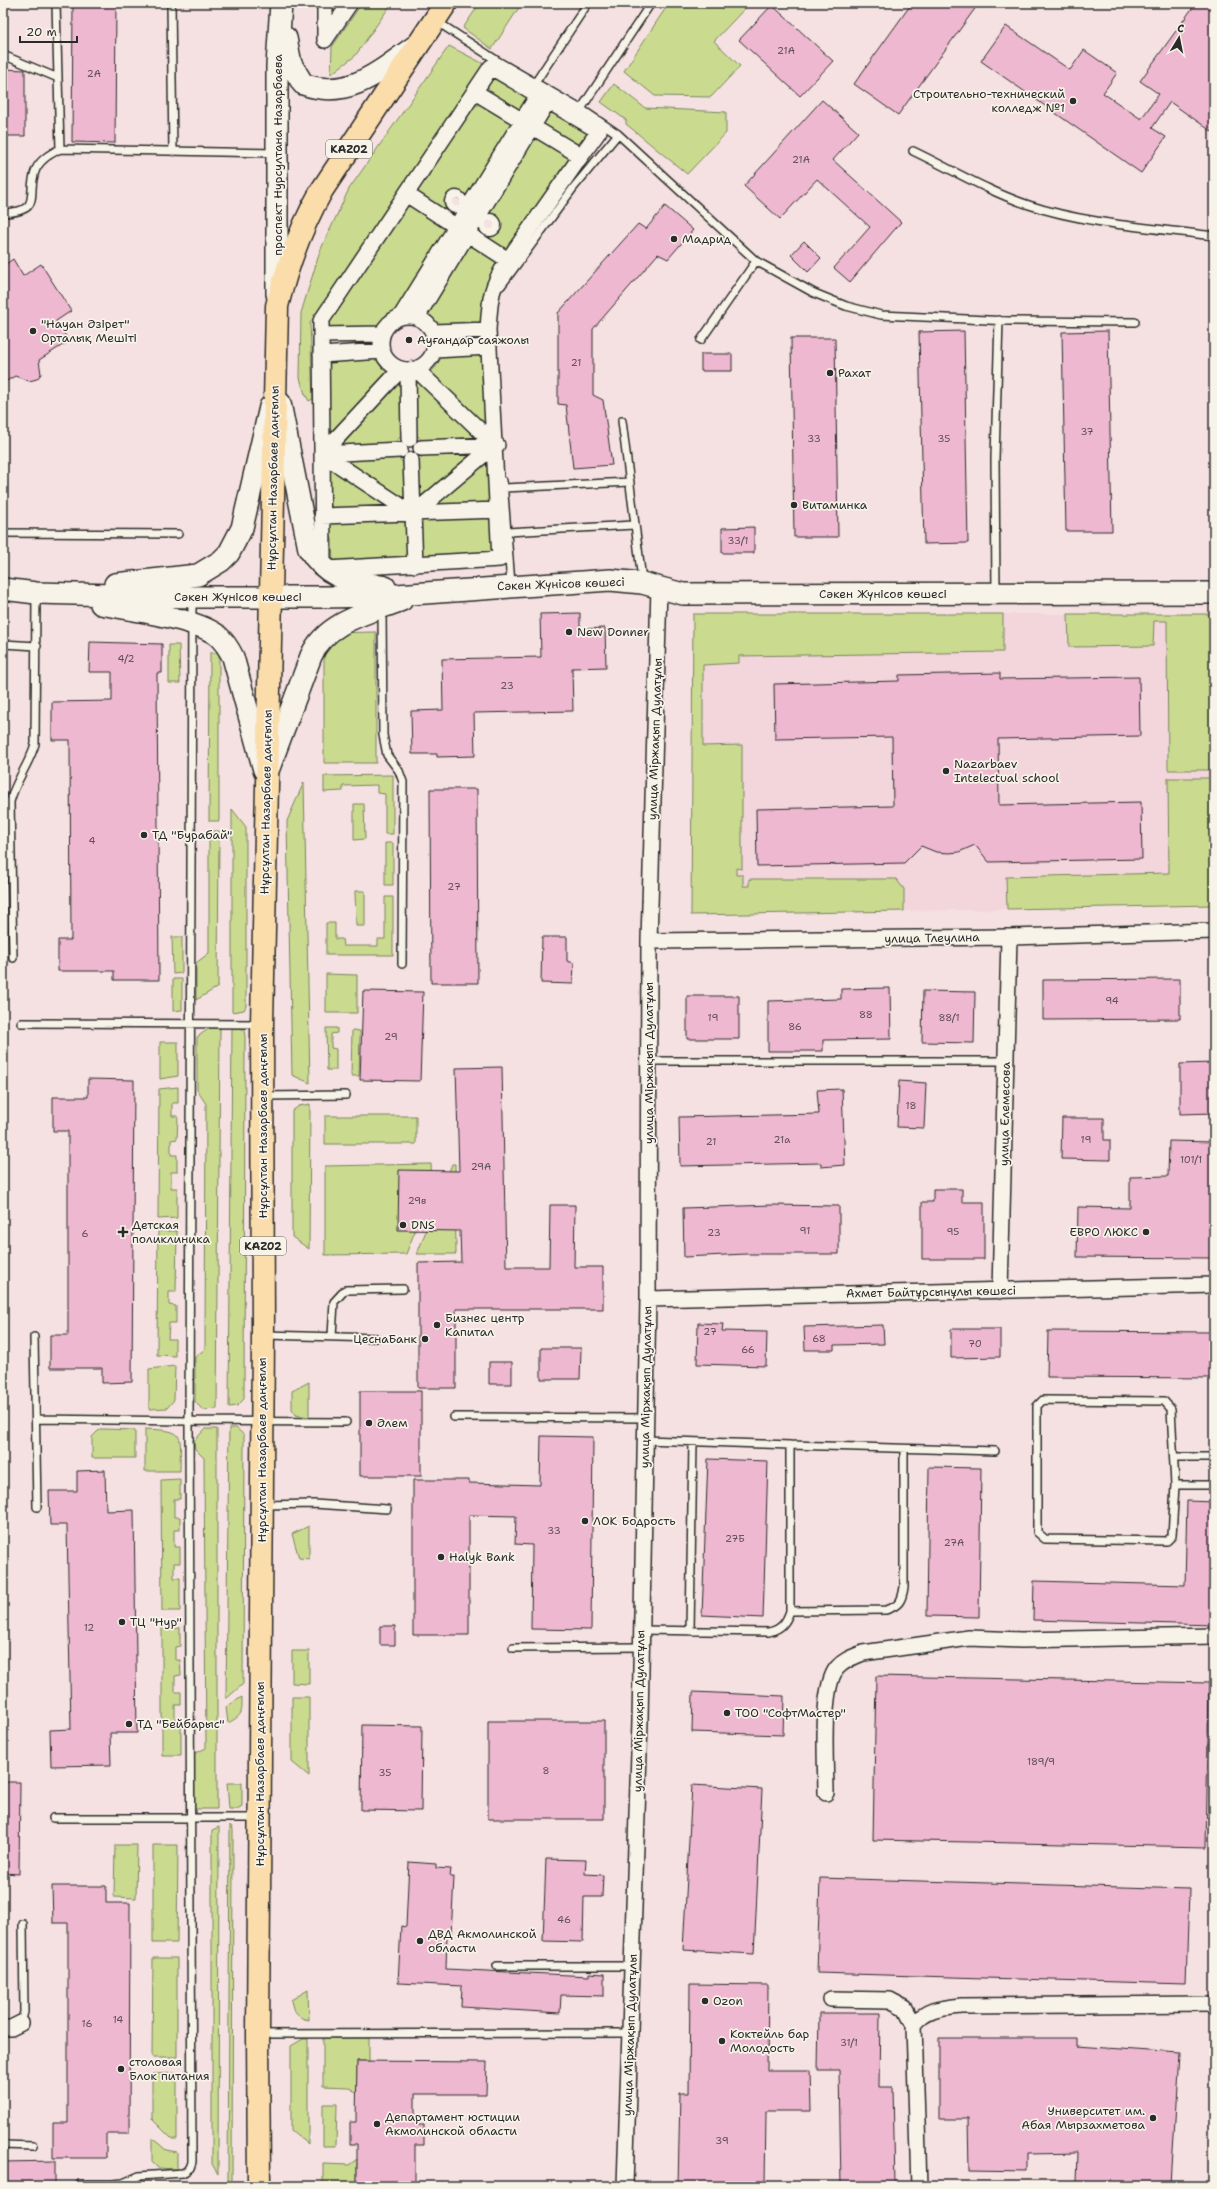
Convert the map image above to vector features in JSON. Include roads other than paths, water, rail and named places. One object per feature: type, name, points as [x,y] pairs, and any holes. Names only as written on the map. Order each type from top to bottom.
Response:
[{"type":"highway","name":"KАZ02","points":[[277,306],[296,244],[308,215],[322,190],[440,12]]},
{"type":"highway","name":"Нұрсұлтан Назарбаев даңғылы","points":[[259,2186],[258,2034],[263,1335],[262,1024],[277,306]]},
{"type":"street","points":[[325,3],[325,40],[350,3]]},
{"type":"street","points":[[281,7],[291,64],[303,84],[316,89],[327,90],[342,88],[370,78],[419,44]]},
{"type":"street","name":"проспект Нурсултана Назарбаева","points":[[277,306],[277,66],[281,7]]},
{"type":"street","points":[[492,67],[540,93],[599,131],[508,260],[495,280],[490,296],[488,330],[498,445],[500,559],[415,565],[324,564],[322,516],[321,321],[492,67]]},
{"type":"street","points":[[474,92],[581,156]]},
{"type":"street","points":[[498,445],[408,369],[386,359],[380,342],[382,334],[392,321],[401,316],[420,299],[452,246],[456,226],[472,214],[527,124],[540,93]]},
{"type":"street","points":[[406,194],[508,260]]},
{"type":"street","points":[[456,226],[472,214]]},
{"type":"street","points":[[472,214],[480,242]]},
{"type":"street","points":[[417,317],[420,299]]},
{"type":"street","points":[[322,454],[408,369],[428,362],[435,350],[434,332],[429,325],[417,317],[401,316]]},
{"type":"street","points":[[434,332],[488,330]]},
{"type":"street","points":[[459,331],[460,349]]},
{"type":"street","points":[[348,334],[349,353]]},
{"type":"street","points":[[321,335],[382,334]]},
{"type":"street","points":[[435,350],[489,347]]},
{"type":"street","points":[[321,355],[382,351]]},
{"type":"street","points":[[408,369],[415,565]]},
{"type":"street","points":[[276,383],[309,549],[324,564],[343,579],[420,593]]},
{"type":"street","points":[[40,593],[198,575],[221,561],[231,549],[242,528],[276,383]]},
{"type":"street","points":[[322,454],[498,445]]},
{"type":"street","points":[[413,514],[498,445]]},
{"type":"street","points":[[322,454],[413,514]]},
{"type":"street","points":[[322,516],[498,510]]},
{"type":"street","name":"Сәкен Жүнісов көшесі","points":[[420,593],[610,580],[651,586],[683,594],[1214,593]]},
{"type":"street","name":"улица Міржақып Дулатұлы","points":[[625,2186],[633,1966],[648,1299],[651,586]]},
{"type":"street","name":"Сәкен Жүнісов көшесі","points":[[3,589],[40,593],[192,597],[270,597],[382,602]]},
{"type":"street","points":[[40,593],[192,623],[217,635],[233,657],[266,776]]},
{"type":"street","points":[[266,776],[311,656],[320,639],[337,626],[382,602],[420,593]]},
{"type":"street","name":"улица Тлеулина","points":[[649,941],[1009,937],[1214,931]]},
{"type":"street","name":"улица Елемесова","points":[[1000,1291],[1009,937]]},
{"type":"street","name":"Ахмет Байтұрсынұлы көшесі","points":[[648,1299],[1214,1285]]},
{"type":"street","points":[[826,1793],[826,1701],[828,1686],[836,1669],[847,1659],[864,1654],[969,1638],[1021,1640],[1214,1636]]},
{"type":"street","points":[[831,1999],[890,2000],[905,2008],[914,2025],[919,2186]]},
{"type":"street","points":[[914,2025],[919,2018],[936,2010],[961,2006],[1214,2004]]},
{"type":"street","points":[[3,2028],[11,2028],[21,2023]]},
{"type":"lane","points":[[56,3],[60,149]]},
{"type":"lane","points":[[171,3],[173,152]]},
{"type":"lane","points":[[540,93],[588,3]]},
{"type":"lane","points":[[581,109],[651,3]]},
{"type":"lane","points":[[440,12],[540,93],[581,109],[618,134],[756,261],[814,293],[846,306],[881,315],[999,320],[1135,322]]},
{"type":"lane","points":[[3,55],[58,78]]},
{"type":"lane","points":[[511,586],[504,488],[498,445],[494,329],[496,300],[502,283],[574,187],[618,134]]},
{"type":"lane","points":[[3,214],[22,211],[27,207],[33,194],[37,168],[42,160],[60,149],[278,153]]},
{"type":"lane","points":[[913,151],[1011,198],[1047,211],[1104,222],[1214,236]]},
{"type":"lane","points":[[701,340],[756,261]]},
{"type":"lane","points":[[996,594],[995,458],[999,320]]},
{"type":"lane","points":[[622,421],[634,525],[651,586]]},
{"type":"lane","points":[[504,488],[630,482]]},
{"type":"lane","points":[[506,532],[634,525]]},
{"type":"lane","points":[[3,533],[178,534]]},
{"type":"lane","points":[[13,958],[10,802],[12,791],[29,762],[35,744],[37,646],[40,593]]},
{"type":"lane","points":[[80,2184],[123,2183],[139,2176],[183,2173],[190,2168],[192,2162],[189,1421],[192,597]]},
{"type":"lane","points":[[382,602],[383,735],[387,755],[398,771],[403,782],[402,964]]},
{"type":"lane","points":[[3,644],[37,646]]},
{"type":"lane","points":[[21,1023],[262,1024]]},
{"type":"lane","points":[[649,1061],[1006,1061]]},
{"type":"lane","points":[[262,1096],[346,1095]]},
{"type":"lane","points":[[332,1336],[334,1302],[339,1294],[345,1290],[403,1289]]},
{"type":"lane","points":[[263,1335],[376,1338]]},
{"type":"lane","points":[[34,1337],[37,1507]]},
{"type":"lane","points":[[1043,1400],[1164,1401],[1171,1408],[1175,1485],[1172,1536],[1167,1541],[1045,1539],[1037,1532],[1037,1406],[1043,1400]]},
{"type":"lane","points":[[454,1417],[646,1418]]},
{"type":"lane","points":[[36,1420],[346,1422]]},
{"type":"lane","points":[[645,1440],[995,1451]]},
{"type":"lane","points":[[690,1632],[693,1442]]},
{"type":"lane","points":[[641,1630],[690,1632],[768,1632],[777,1630],[783,1625],[790,1611],[790,1445]]},
{"type":"lane","points":[[790,1611],[886,1610],[895,1608],[900,1602],[904,1587],[904,1449]]},
{"type":"lane","points":[[1174,1457],[1214,1457]]},
{"type":"lane","points":[[1175,1485],[1214,1485]]},
{"type":"lane","points":[[262,1505],[314,1504],[387,1509]]},
{"type":"lane","points":[[513,1648],[641,1647]]},
{"type":"lane","points":[[53,1818],[260,1818]]},
{"type":"lane","points":[[21,2023],[24,2012],[23,1924]]},
{"type":"lane","points":[[497,1966],[633,1966]]},
{"type":"lane","points":[[258,2034],[630,2033]]},
{"type":"lane","points":[[3,2145],[33,2146]]},
{"type":"place","name":"Строительно-технический колледж №1","points":[[1073,101]]},
{"type":"place","name":"Мадрид","points":[[674,239]]},
{"type":"place","name":"\"Науан Әзірет\" Орталық Мешіті","points":[[33,331]]},
{"type":"place","name":"Ауғандар саяжолы","points":[[409,340]]},
{"type":"place","name":"Рахат","points":[[830,373]]},
{"type":"place","name":"Витаминка","points":[[794,505]]},
{"type":"place","name":"New Donner","points":[[569,632]]},
{"type":"place","name":"Nazarbaev Intelectual school","points":[[946,771]]},
{"type":"place","name":"ТД \"Бурабай\"","points":[[144,835]]},
{"type":"place","name":"DNS","points":[[403,1225]]},
{"type":"place","name":"Детская поликлиника","points":[[123,1232]]},
{"type":"place","name":"ЕВРО ЛЮКС","points":[[1146,1232]]},
{"type":"place","name":"Бизнес центр Капитал","points":[[437,1325]]},
{"type":"place","name":"ЦеснаБанк","points":[[425,1339]]},
{"type":"place","name":"Әлем","points":[[369,1423]]},
{"type":"place","name":"ЛОК Бодрость","points":[[585,1521]]},
{"type":"place","name":"Halyk Bank","points":[[441,1557]]},
{"type":"place","name":"ТЦ \"Нур\"","points":[[122,1622]]},
{"type":"place","name":"ТОО \"СофтМастер\"","points":[[727,1713]]},
{"type":"place","name":"ТД \"Бейбарыс\"","points":[[129,1724]]},
{"type":"place","name":"ДВД Акмолинской области","points":[[420,1941]]},
{"type":"place","name":"Ozon","points":[[705,2001]]},
{"type":"place","name":"Коктейль бар Молодость","points":[[722,2041]]},
{"type":"place","name":"столовая Блок питания","points":[[121,2069]]},
{"type":"place","name":"Университет им. Абая Мырзахметова","points":[[1153,2118]]},
{"type":"place","name":"Департамент юстиции Акмолинской области","points":[[377,2124]]}]
